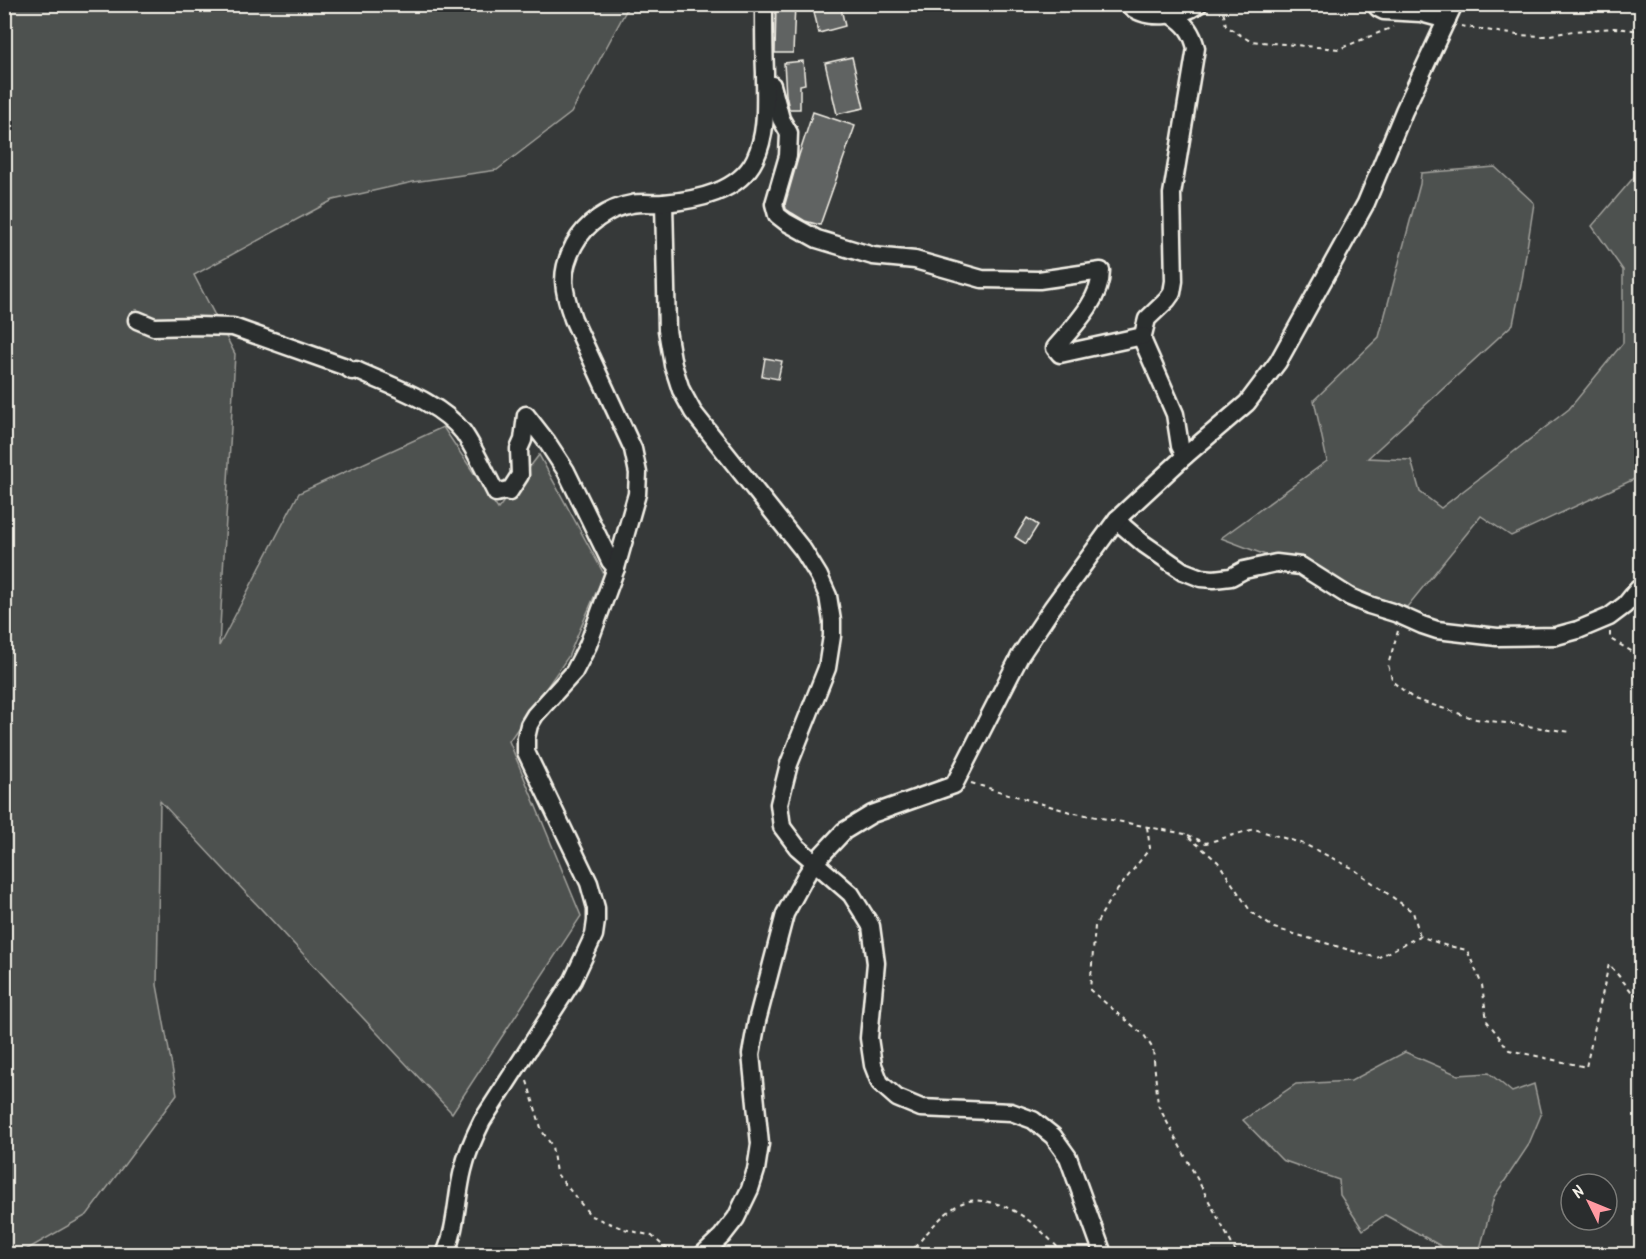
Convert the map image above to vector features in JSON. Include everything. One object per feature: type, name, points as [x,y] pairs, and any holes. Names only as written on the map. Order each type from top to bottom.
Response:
[{"type":"street","points":[[445,1254],[452,1233],[470,1143],[573,980],[594,935],[596,921],[596,908],[589,883],[526,752],[529,725],[535,715],[574,672],[588,645],[616,568],[637,494],[638,473],[633,449],[573,319],[566,298],[563,278],[567,257],[587,226],[607,212],[632,204],[664,203],[712,194],[729,188],[744,174],[754,161],[762,138],[766,111],[764,4]]},
{"type":"street","points":[[1128,4],[1131,8],[1143,13],[1156,15],[1172,15],[1197,7],[1199,4]]},
{"type":"street","points":[[1375,4],[1384,11],[1421,13],[1447,20]]},
{"type":"street","points":[[704,1254],[736,1218],[756,1170],[760,1144],[751,1054],[757,1021],[785,914],[804,877],[844,831],[872,814],[954,785],[1020,656],[1052,608],[1118,519],[1185,456],[1247,403],[1278,362],[1366,204],[1404,111],[1454,4]]},
{"type":"street","points":[[1172,15],[1188,28],[1196,48],[1172,194],[1174,281],[1172,293],[1147,320],[1143,336],[1146,349],[1175,414],[1180,446],[1185,456]]},
{"type":"street","points":[[765,79],[771,83],[781,119],[789,133],[788,156],[774,204],[777,215],[786,222],[817,239],[873,256],[915,260],[982,279],[1039,280],[1101,271],[1101,281],[1085,313],[1055,348],[1060,354],[1143,336]]},
{"type":"street","points":[[664,203],[667,330],[673,365],[681,390],[693,412],[803,550],[828,596],[832,629],[827,668],[789,764],[779,804],[782,827],[797,847],[851,894],[871,926],[876,963],[869,1038],[873,1065],[880,1083],[897,1098],[921,1108],[1011,1112],[1033,1120],[1053,1136],[1068,1157],[1102,1254]]},
{"type":"street","points":[[137,320],[154,327],[233,327],[352,371],[356,370],[426,402],[448,417],[462,432],[496,493],[508,490],[509,492],[520,475],[519,449],[523,440],[525,415],[547,442],[566,471],[610,561],[616,568]]},
{"type":"street","points":[[1118,519],[1144,544],[1183,571],[1201,578],[1231,577],[1244,570],[1276,563],[1301,566],[1350,597],[1437,630],[1497,637],[1556,636],[1609,617],[1625,605],[1638,589],[1641,591]]},
{"type":"path","points":[[1222,4],[1226,26],[1250,41],[1338,49],[1393,27],[1396,12]]},
{"type":"path","points":[[1447,20],[1454,25],[1517,35],[1544,36],[1614,28],[1641,30]]},
{"type":"path","points":[[1403,617],[1388,665],[1394,682],[1414,699],[1476,719],[1571,732]]},
{"type":"path","points":[[1610,639],[1641,657]]},
{"type":"path","points":[[1635,715],[1641,718]]},
{"type":"path","points":[[957,779],[1070,812],[1185,834],[1206,843],[1254,829],[1304,844],[1352,868],[1413,912],[1420,936]]},
{"type":"path","points":[[1147,826],[1150,848],[1109,902],[1095,926],[1090,990],[1144,1035],[1153,1050],[1158,1105],[1237,1254]]},
{"type":"path","points":[[1185,834],[1218,862],[1251,912],[1274,928],[1377,958],[1420,936],[1467,950],[1482,985],[1487,1021],[1509,1050],[1586,1067],[1609,964],[1630,991],[1641,999]]},
{"type":"path","points":[[522,1061],[542,1131],[552,1146],[556,1173],[591,1216],[624,1229],[652,1236],[670,1254]]},
{"type":"path","points":[[909,1254],[935,1224],[958,1205],[974,1199],[997,1203],[1019,1213],[1044,1233],[1064,1254]]},
{"type":"shaded area","points":[[4,5],[629,5],[571,113],[497,170],[413,182],[333,200],[194,275],[235,354],[219,646],[299,493],[443,427],[498,509],[539,455],[604,574],[568,657],[509,741],[581,916],[452,1113],[160,801],[157,985],[177,1094],[87,1215],[19,1254],[4,1254]]},
{"type":"shaded area","points":[[1495,167],[1534,203],[1513,324],[1368,458],[1411,460],[1420,492],[1441,508],[1569,409],[1623,343],[1623,270],[1592,226],[1641,169],[1641,476],[1511,536],[1481,516],[1407,607],[1221,538],[1327,461],[1314,400],[1379,337],[1421,173]]},
{"type":"shaded area","points":[[1405,1052],[1458,1075],[1489,1073],[1512,1092],[1534,1084],[1541,1115],[1528,1146],[1494,1197],[1480,1249],[1474,1254],[1455,1254],[1385,1215],[1363,1230],[1340,1195],[1339,1180],[1282,1160],[1243,1120],[1296,1084],[1351,1081]]},
{"type":"building","points":[[776,4],[795,4],[793,53],[775,53]]},
{"type":"building","points":[[812,4],[840,4],[845,26],[819,33]]},
{"type":"building","points":[[852,57],[864,108],[837,114],[825,63]]},
{"type":"building","points":[[803,61],[805,84],[800,85],[800,109],[789,109],[784,63]]},
{"type":"building","points":[[813,112],[855,126],[820,225],[805,221],[786,209],[785,204]]},
{"type":"building","points":[[765,358],[782,361],[778,379],[762,376]]},
{"type":"building","points":[[1027,518],[1038,525],[1026,544],[1015,537]]}]
